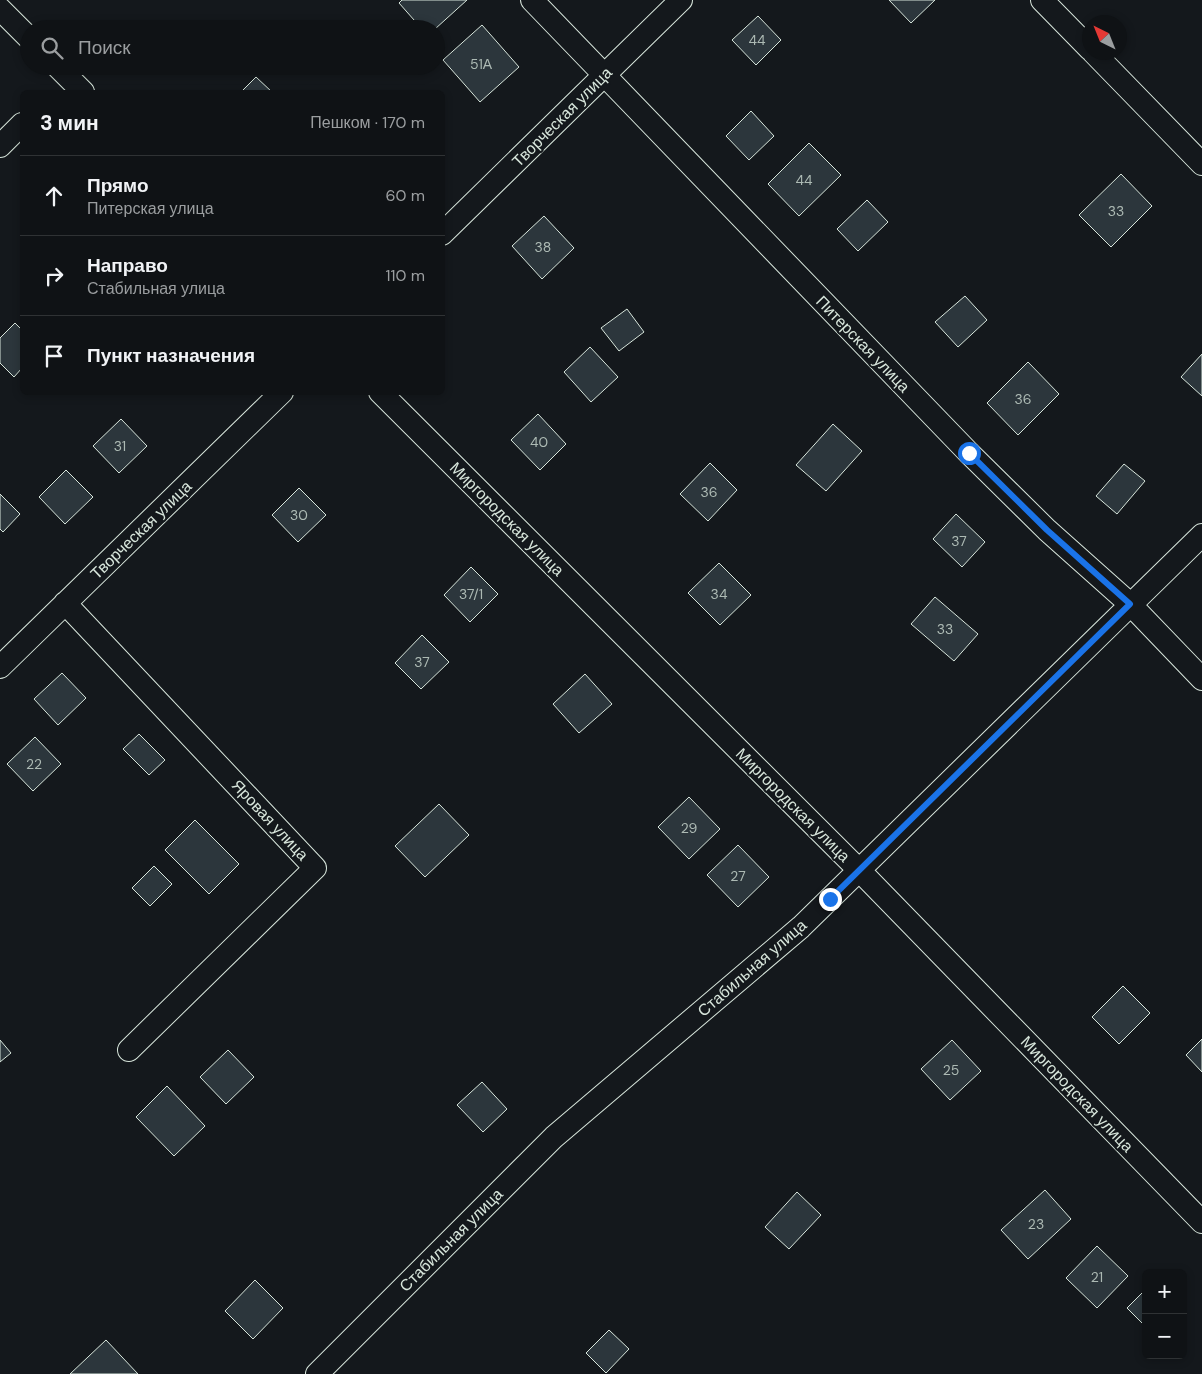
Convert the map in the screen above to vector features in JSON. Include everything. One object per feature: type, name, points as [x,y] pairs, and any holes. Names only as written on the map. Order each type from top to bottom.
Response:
[{"type":"street","name":"Питерская улица","points":[[532,0],[969,453],[1047,530],[1130,604],[1202,679]]},
{"type":"street","name":"Творческая улица","points":[[445,231],[682,0]]},
{"type":"street","points":[[1042,0],[1082,41]]},
{"type":"street","points":[[0,9],[20,29]]},
{"type":"street","points":[[1101,60],[1202,164]]},
{"type":"street","points":[[0,146],[20,126]]},
{"type":"street","name":"Творческая улица","points":[[0,667],[279,395]]},
{"type":"street","name":"Миргородская улица","points":[[383,395],[860,871],[1202,1222]]},
{"type":"street","name":"Стабильная улица","points":[[317,1374],[554,1137],[801,927],[1202,535]]},
{"type":"street","name":"Яровая улица","points":[[65,604],[315,868],[129,1050]]},
{"type":"building","points":[[402,0],[467,0],[445,20],[414,20],[399,3]]},
{"type":"building","points":[[889,0],[935,0],[911,23]]},
{"type":"building","points":[[758,16],[781,40],[756,65],[732,40]]},
{"type":"building","points":[[482,25],[519,67],[480,102],[445,62],[445,58]]},
{"type":"building","points":[[256,77],[270,90],[243,90]]},
{"type":"building","points":[[751,111],[774,136],[749,160],[726,136]]},
{"type":"building","points":[[809,143],[841,175],[799,216],[768,184]]},
{"type":"building","points":[[1121,174],[1152,206],[1111,247],[1079,215]]},
{"type":"building","points":[[867,200],[888,222],[858,251],[837,229]]},
{"type":"building","points":[[544,216],[574,248],[542,279],[512,246]]},
{"type":"building","points":[[965,296],[987,320],[958,347],[935,322]]},
{"type":"building","points":[[627,309],[644,332],[619,351],[601,328]]},
{"type":"building","points":[[15,323],[20,328],[20,370],[14,377],[0,363],[0,338]]},
{"type":"building","points":[[590,347],[618,377],[591,402],[564,372]]},
{"type":"building","points":[[1202,354],[1202,396],[1181,377]]},
{"type":"building","points":[[1028,362],[1059,394],[1018,435],[987,403]]},
{"type":"building","points":[[538,414],[566,444],[540,470],[511,440]]},
{"type":"building","points":[[121,419],[147,446],[119,473],[93,446]]},
{"type":"building","points":[[833,424],[862,451],[826,491],[796,465]]},
{"type":"building","points":[[710,463],[737,490],[708,521],[680,494]]},
{"type":"building","points":[[1124,464],[1145,481],[1117,514],[1096,496]]},
{"type":"building","points":[[66,470],[93,497],[65,524],[39,497]]},
{"type":"building","points":[[299,488],[326,515],[298,542],[272,515]]},
{"type":"building","points":[[0,494],[20,514],[3,532],[0,529]]},
{"type":"building","points":[[956,514],[985,542],[962,567],[933,539]]},
{"type":"building","points":[[719,563],[751,595],[720,625],[688,593]]},
{"type":"building","points":[[471,567],[498,594],[470,622],[444,595]]},
{"type":"building","points":[[935,597],[978,634],[954,661],[911,624]]},
{"type":"building","points":[[422,635],[449,662],[421,689],[395,663]]},
{"type":"building","points":[[62,673],[86,698],[58,725],[34,699]]},
{"type":"building","points":[[585,674],[612,704],[579,733],[553,704]]},
{"type":"building","points":[[139,734],[165,760],[149,775],[123,749]]},
{"type":"building","points":[[35,737],[61,764],[33,791],[7,764]]},
{"type":"building","points":[[689,797],[720,829],[689,859],[658,827]]},
{"type":"building","points":[[439,804],[469,835],[425,877],[395,846]]},
{"type":"building","points":[[195,820],[239,864],[209,894],[165,850]]},
{"type":"building","points":[[738,845],[769,877],[738,907],[707,875]]},
{"type":"building","points":[[154,866],[172,884],[150,906],[132,888]]},
{"type":"building","points":[[1123,986],[1150,1013],[1119,1044],[1092,1017]]},
{"type":"building","points":[[1202,1039],[1202,1072],[1186,1055]]},
{"type":"building","points":[[0,1040],[11,1053],[0,1062]]},
{"type":"building","points":[[952,1040],[981,1071],[950,1100],[921,1069]]},
{"type":"building","points":[[228,1050],[254,1077],[226,1104],[200,1077]]},
{"type":"building","points":[[482,1082],[507,1109],[483,1132],[457,1105]]},
{"type":"building","points":[[167,1086],[205,1126],[174,1156],[136,1117]]},
{"type":"building","points":[[1045,1190],[1071,1219],[1028,1259],[1001,1230]]},
{"type":"building","points":[[797,1192],[821,1215],[789,1249],[765,1227]]},
{"type":"building","points":[[1097,1246],[1128,1276],[1097,1308],[1066,1278]]},
{"type":"building","points":[[255,1280],[283,1308],[253,1339],[225,1311]]},
{"type":"building","points":[[1142,1293],[1142,1323],[1127,1308]]},
{"type":"building","points":[[609,1330],[629,1349],[606,1373],[586,1353]]},
{"type":"building","points":[[106,1340],[138,1374],[70,1374]]},
{"type":"route","points":[[830,899],[1130,604],[1047,530],[969,453]]}]
